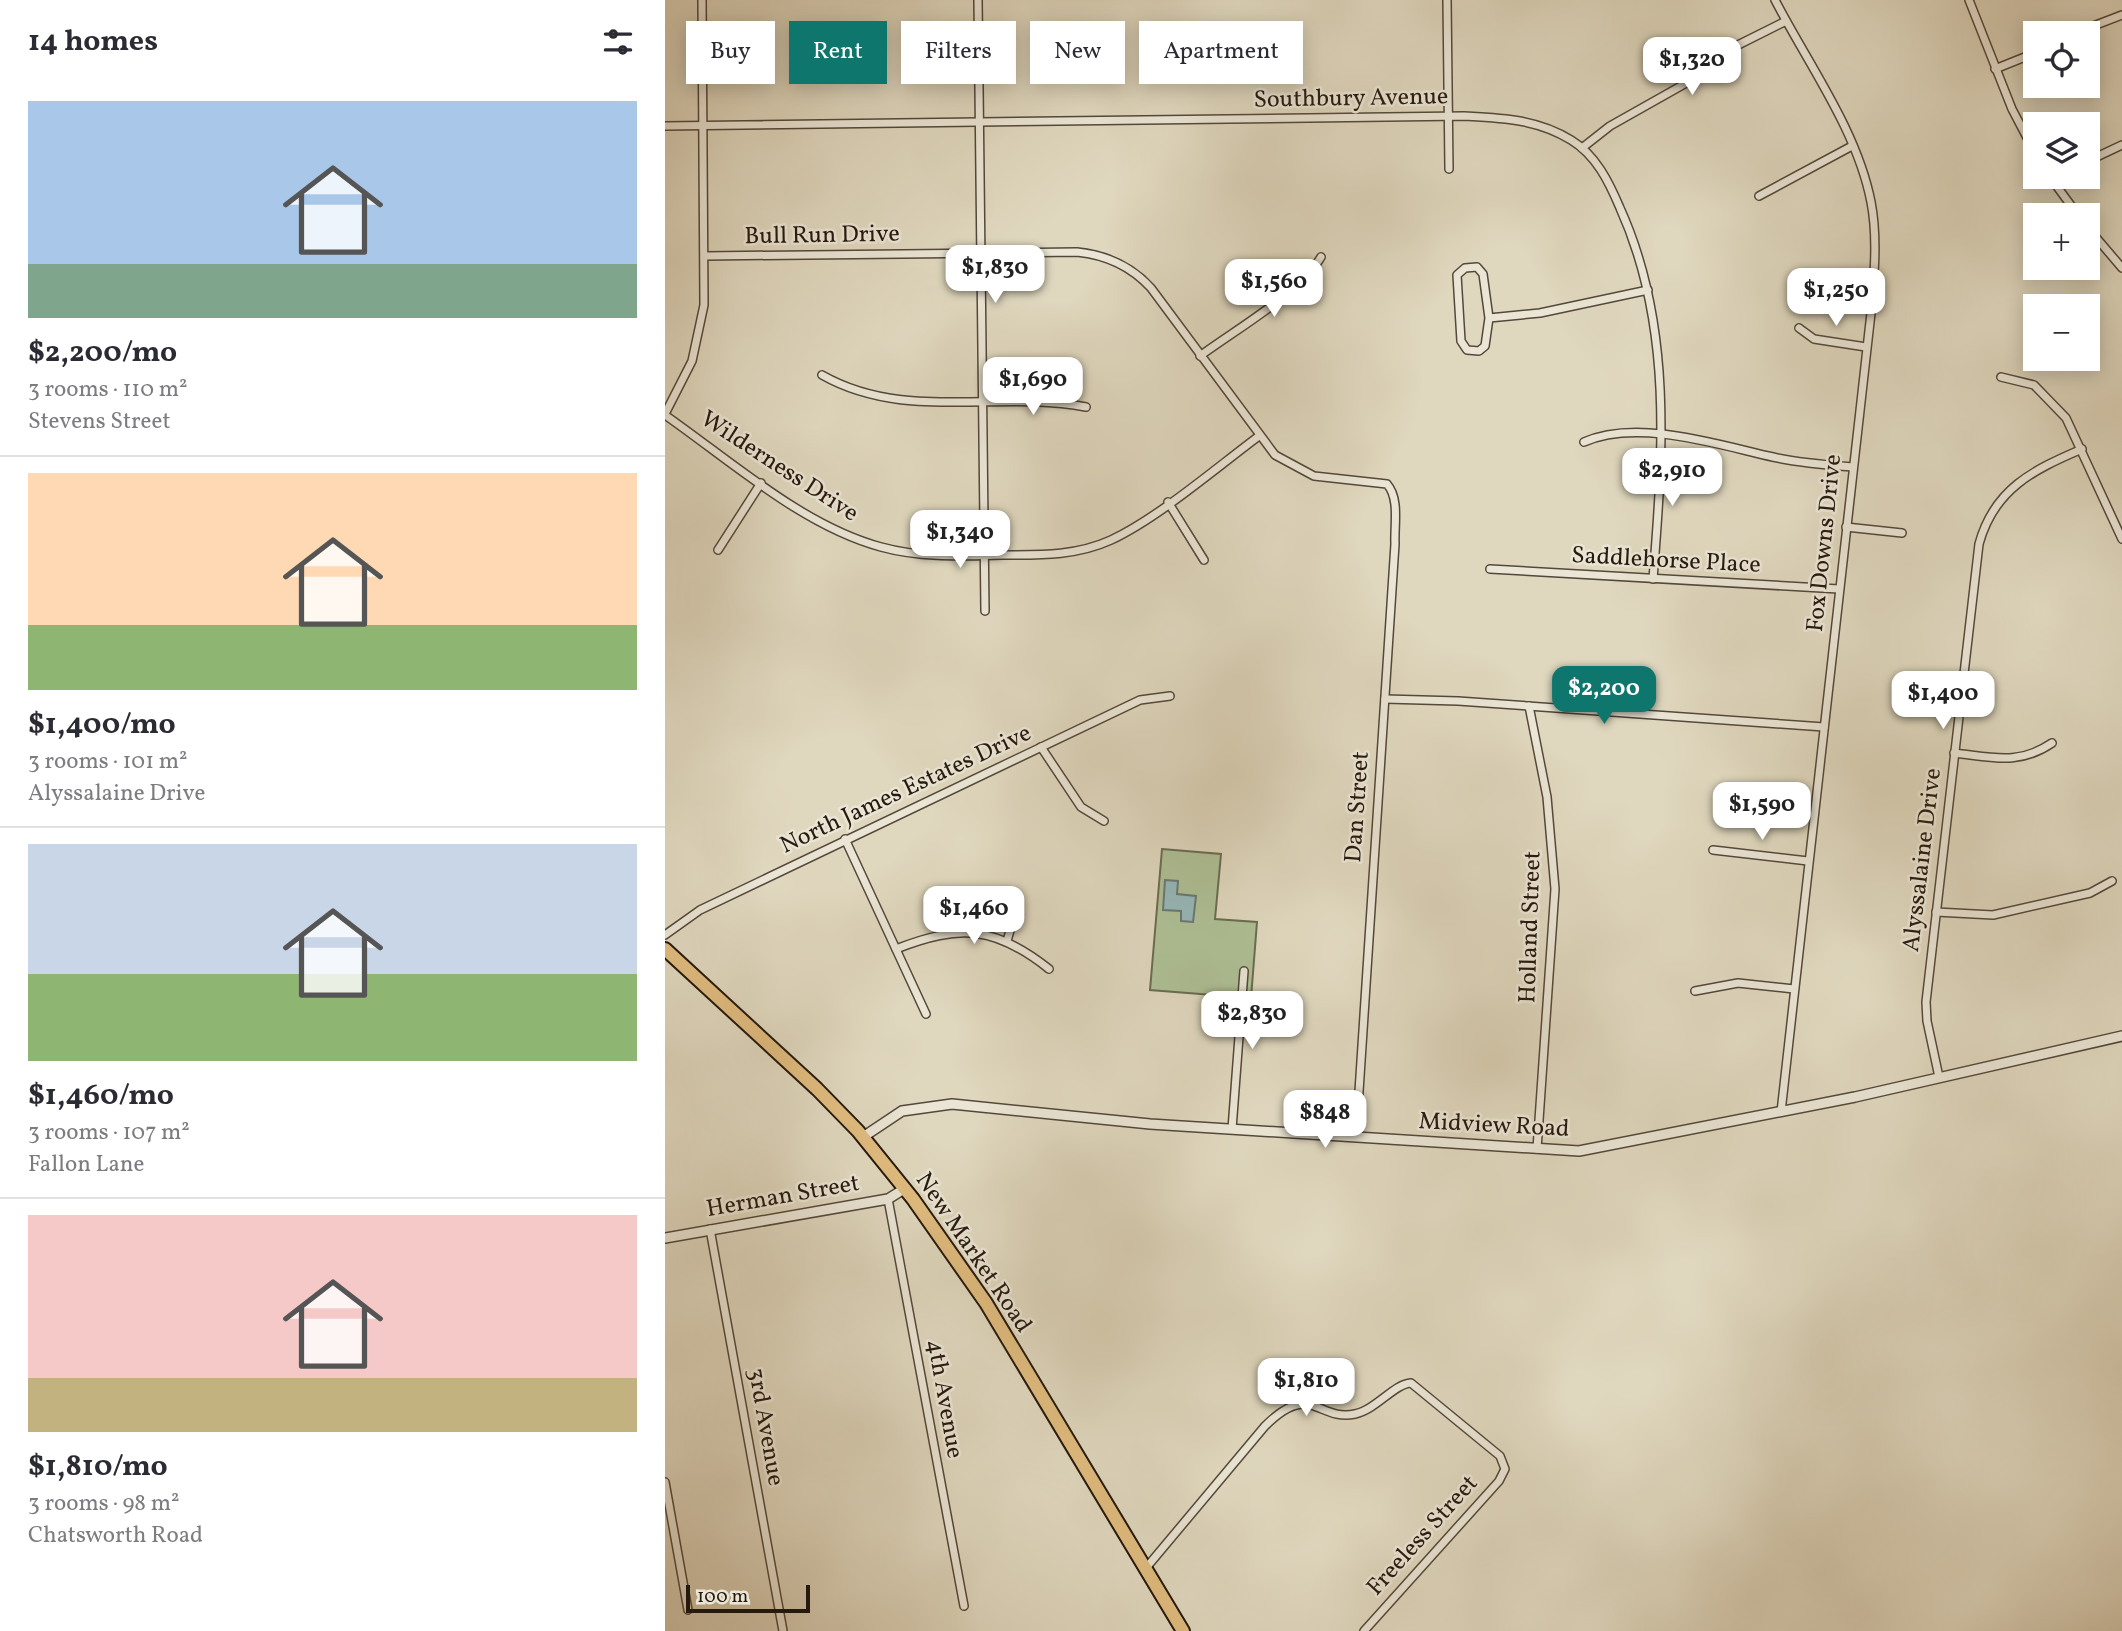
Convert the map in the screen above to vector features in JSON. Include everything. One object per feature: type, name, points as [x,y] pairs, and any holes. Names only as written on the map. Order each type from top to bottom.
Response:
[{"type":"main road","name":"New Market Road","points":[[665,950],[772,1045],[863,1137],[904,1189],[986,1303],[1183,1631]]},
{"type":"street","points":[[665,415],[679,391],[697,344],[704,305],[702,0]]},
{"type":"street","points":[[978,0],[985,611]]},
{"type":"street","points":[[1447,0],[1448,169]]},
{"type":"street","name":"Fox Downs Drive","points":[[1775,0],[1864,173],[1872,204],[1875,249],[1867,347],[1781,1112]]},
{"type":"street","points":[[1969,0],[1996,69],[2023,127]]},
{"type":"street","points":[[2100,23],[2122,15]]},
{"type":"street","points":[[1582,148],[1610,126],[1704,73],[1738,46],[1786,21]]},
{"type":"street","points":[[1996,69],[2023,58]]},
{"type":"street","name":"Southbury Avenue","points":[[665,126],[1449,117],[1515,118],[1556,132],[1582,148],[1609,182],[1626,219],[1657,328],[1661,373],[1660,436],[1653,579]]},
{"type":"street","points":[[2100,155],[2122,145]]},
{"type":"street","points":[[1759,196],[1852,146]]},
{"type":"street","points":[[2100,242],[2122,268]]},
{"type":"street","name":"Bull Run Drive","points":[[705,256],[1077,253],[1111,259],[1132,271],[1151,288],[1275,455],[1301,471],[1327,480],[1385,484]]},
{"type":"street","points":[[1200,356],[1294,287],[1309,274],[1321,257]]},
{"type":"street","points":[[1477,267],[1483,274],[1489,318],[1485,346],[1479,351],[1467,350],[1461,341],[1457,275],[1465,268],[1477,267]]},
{"type":"street","points":[[1489,318],[1540,313],[1648,290]]},
{"type":"street","points":[[1799,328],[1814,339],[1867,347]]},
{"type":"street","points":[[822,375],[843,387],[877,397],[930,404],[1049,402],[1086,407]]},
{"type":"street","points":[[2001,377],[2028,382],[2044,393],[2066,418],[2122,539]]},
{"type":"street","name":"Wilderness Drive","points":[[665,415],[820,522],[859,540],[922,555],[1063,554],[1094,547],[1128,531],[1259,436]]},
{"type":"street","points":[[1584,442],[1606,432],[1700,438],[1774,457],[1853,467]]},
{"type":"street","name":"Alyssalaine Drive","points":[[1939,1077],[1926,1010],[1976,560],[1984,525],[1996,504],[2020,479],[2082,449]]},
{"type":"street","points":[[718,550],[761,483]]},
{"type":"street","name":"Dan Street","points":[[1356,1137],[1395,508],[1391,488],[1385,484]]},
{"type":"street","points":[[1168,502],[1205,560]]},
{"type":"street","points":[[1846,527],[1902,533]]},
{"type":"street","name":"Saddlehorse Place","points":[[1490,569],[1839,589]]},
{"type":"street","name":"North James Estates Drive","points":[[665,935],[700,910],[845,839],[1140,700],[1170,696]]},
{"type":"street","points":[[1385,699],[1529,706],[1824,727]]},
{"type":"street","name":"Holland Street","points":[[1529,706],[1547,797],[1555,889],[1537,1150]]},
{"type":"street","points":[[1954,753],[2016,759],[2037,753],[2052,743]]},
{"type":"street","points":[[1041,747],[1081,807],[1104,821]]},
{"type":"street","points":[[845,839],[926,1014]]},
{"type":"street","points":[[1713,850],[1808,861]]},
{"type":"street","points":[[1936,912],[1993,915],[2082,896],[2112,881]]},
{"type":"street","points":[[982,933],[990,906],[999,900],[1006,901],[1015,913],[1007,941]]},
{"type":"street","points":[[896,949],[946,933],[982,933],[1007,941],[1049,970]]},
{"type":"street","points":[[1232,1129],[1244,971]]},
{"type":"street","points":[[1695,991],[1738,983],[1794,989]]},
{"type":"street","name":"Midview Road","points":[[863,1137],[902,1111],[934,1104],[1232,1129],[1579,1151],[1781,1112],[2122,1036]]},
{"type":"street","name":"Herman Street","points":[[665,1238],[888,1199],[904,1189]]},
{"type":"street","name":"4th Avenue","points":[[888,1199],[964,1606]]},
{"type":"street","name":"3rd Avenue","points":[[710,1229],[783,1631]]},
{"type":"street","name":"Freeless Street","points":[[1145,1569],[1265,1426],[1292,1406],[1309,1404],[1340,1414],[1357,1414],[1381,1403],[1403,1384],[1411,1383],[1500,1456],[1504,1465],[1499,1481],[1364,1631]]},
{"type":"street","points":[[665,1482],[688,1610]]},
{"type":"green space","points":[[1162,849],[1221,854],[1215,919],[1257,922],[1251,998],[1150,990]]},
{"type":"water","points":[[1165,880],[1178,881],[1177,894],[1196,896],[1193,922],[1181,921],[1181,911],[1163,910]]}]
